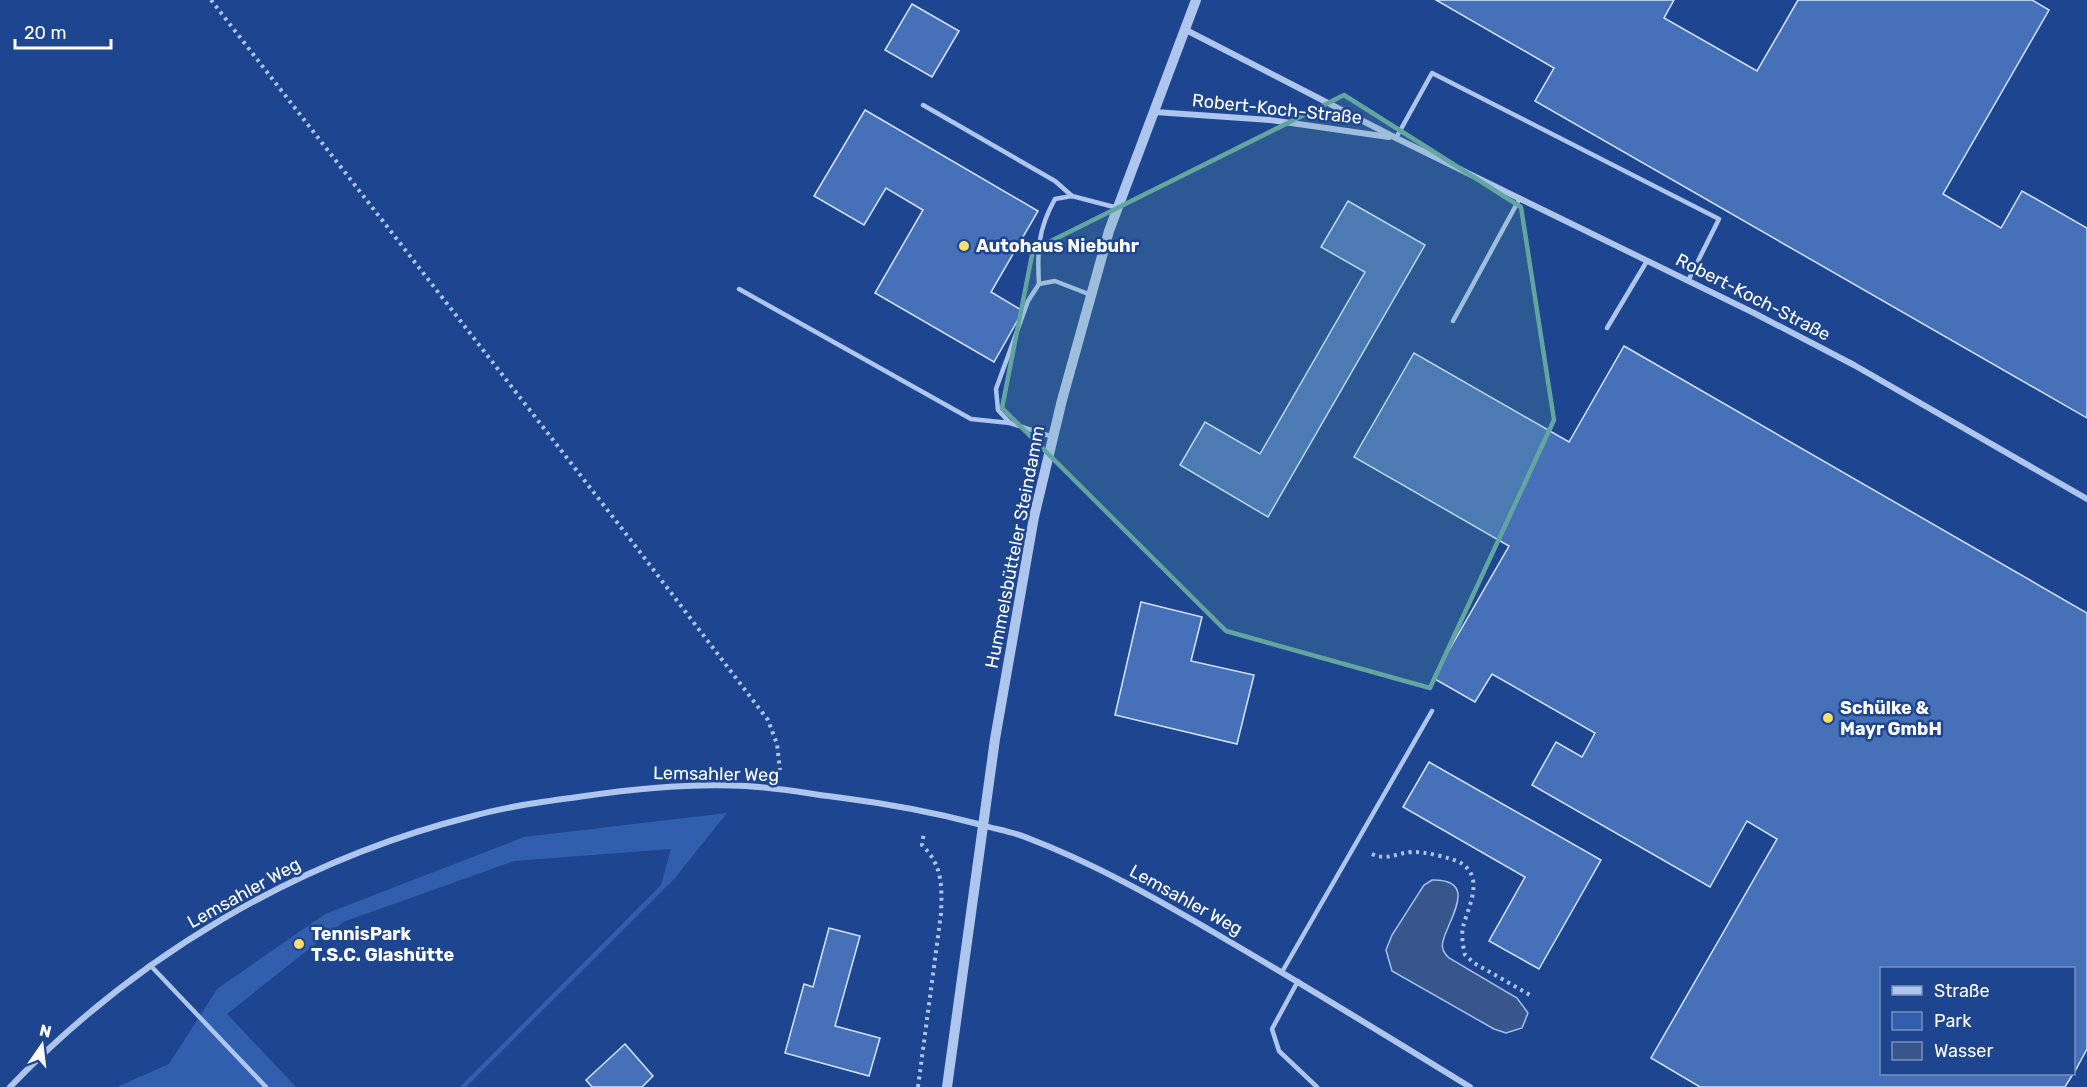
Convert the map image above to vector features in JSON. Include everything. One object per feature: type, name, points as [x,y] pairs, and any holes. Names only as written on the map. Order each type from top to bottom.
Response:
[{"type":"street","name":"Hummelsbütteler Steindamm","points":[[947,1087],[994,739],[1021,588],[1053,437],[1109,231],[1196,0]]},
{"type":"street","name":"Robert-Koch-Straße","points":[[1186,30],[1396,138],[1854,365],[2087,499]]},
{"type":"street","name":"Robert-Koch-Straße","points":[[1155,112],[1270,120],[1396,138]]},
{"type":"street","name":"Lemsahler Weg","points":[[10,1087],[61,1037],[121,986],[150,965],[214,923],[317,870],[391,840],[475,815],[562,799],[643,788],[699,786],[779,789],[897,805],[1019,835],[1088,863],[1164,904],[1298,981],[1470,1087]]},
{"type":"lane","points":[[1396,138],[1432,73],[1719,219],[1688,281]]},
{"type":"lane","points":[[923,105],[1055,181],[1072,196]]},
{"type":"lane","points":[[1010,423],[998,410],[996,389],[1028,302],[1039,284],[1037,254],[1045,217],[1055,199],[1072,196],[1118,208]]},
{"type":"lane","points":[[1453,321],[1520,198]]},
{"type":"lane","points":[[1607,328],[1647,261]]},
{"type":"lane","points":[[1039,284],[1055,281],[1090,295]]},
{"type":"lane","points":[[739,289],[971,419],[1010,423],[1053,437]]},
{"type":"lane","points":[[1282,972],[1432,711]]},
{"type":"lane","points":[[150,965],[266,1087]]},
{"type":"lane","points":[[1298,981],[1272,1029],[1279,1051],[1317,1087]]},
{"type":"path","points":[[211,0],[768,720],[777,744],[780,766],[779,789]]},
{"type":"path","points":[[918,1087],[942,914],[942,888],[938,868],[932,855],[922,845],[922,837]]},
{"type":"path","points":[[1356,844],[1382,858],[1413,852],[1458,862],[1465,866],[1470,872],[1474,887],[1462,929],[1465,955],[1474,963],[1530,995]]},
{"type":"highlighted area","points":[[1344,95],[1521,207],[1554,420],[1430,688],[1226,631],[1002,408],[1033,250]]},
{"type":"green space","name":"TennisPark T.S.C. Glashütte","points":[[727,813],[674,879],[466,1087],[460,1087],[661,885],[671,849],[514,861],[343,922],[227,1014],[296,1087],[117,1087],[169,1064],[217,989],[325,914],[524,837]]},
{"type":"water","points":[[1432,880],[1446,881],[1455,886],[1458,893],[1454,912],[1443,941],[1444,953],[1517,998],[1528,1013],[1522,1028],[1506,1033],[1494,1029],[1392,971],[1386,950],[1392,935],[1424,885]]},
{"type":"building","points":[[1436,0],[1674,0],[1664,18],[1757,71],[1798,0],[2032,0],[2049,10],[1943,194],[2001,228],[2022,191],[2087,228],[2087,418],[1535,101],[1554,68]]},
{"type":"building","points":[[912,4],[959,31],[932,77],[885,50]]},
{"type":"building","points":[[865,110],[1038,211],[991,292],[1023,311],[994,362],[875,293],[923,210],[886,188],[864,225],[814,196]]},
{"type":"building","points":[[1348,201],[1425,245],[1268,517],[1180,465],[1205,422],[1260,454],[1365,272],[1321,247]]},
{"type":"building","name":"Schülke & Mayr GmbH","points":[[1624,346],[2087,613],[2087,1049],[2075,1071],[2075,967],[1880,967],[1880,1075],[2072,1075],[2065,1087],[1700,1087],[1651,1058],[1777,839],[1747,821],[1710,887],[1532,785],[1556,742],[1582,757],[1595,733],[1492,674],[1475,702],[1433,678],[1509,546],[1354,457],[1414,353],[1569,442]]},
{"type":"building","points":[[1141,602],[1202,617],[1191,661],[1254,675],[1237,744],[1115,715]]},
{"type":"building","points":[[1429,762],[1601,860],[1539,969],[1489,941],[1525,877],[1403,807]]},
{"type":"building","points":[[829,928],[860,936],[835,1026],[880,1038],[869,1076],[785,1053],[804,984],[813,987]]},
{"type":"building","points":[[625,1044],[653,1076],[642,1087],[592,1087],[586,1080]]},
{"type":"place","name":"Autohaus Niebuhr","points":[[964,246]]},
{"type":"place","name":"Schülke & Mayr GmbH","points":[[1828,718]]},
{"type":"place","name":"TennisPark T.S.C. Glashütte","points":[[299,944]]}]
